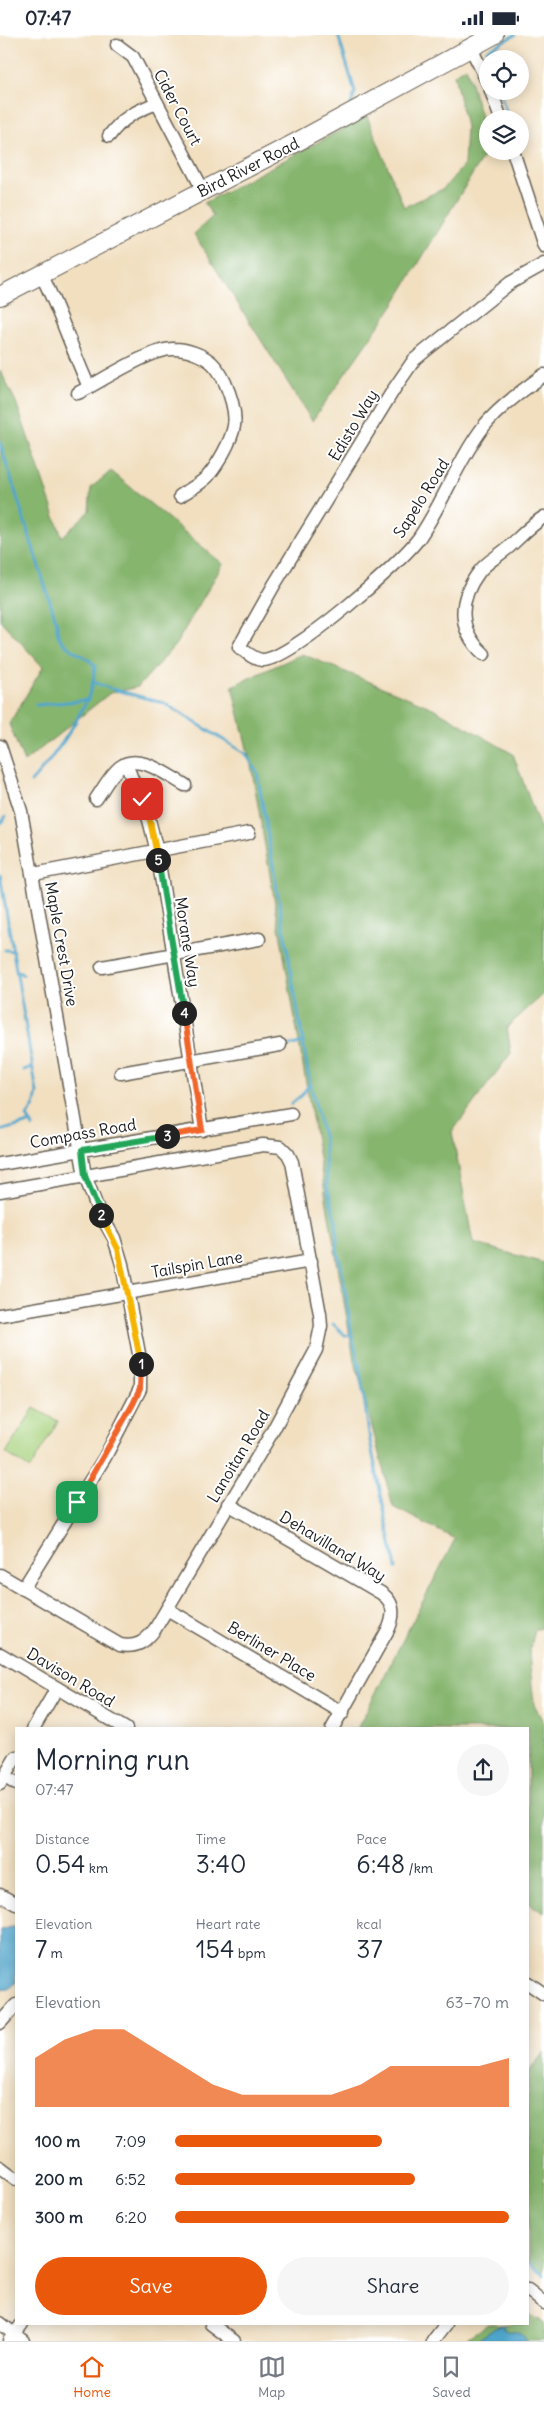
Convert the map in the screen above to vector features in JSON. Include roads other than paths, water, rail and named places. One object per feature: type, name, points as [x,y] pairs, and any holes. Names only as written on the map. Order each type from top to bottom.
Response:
[{"type":"street","name":"Bird River Road","points":[[0,296],[295,143],[494,35]]},
{"type":"street","name":"Cider Court","points":[[117,45],[133,57],[203,190]]},
{"type":"street","points":[[471,48],[479,64]]},
{"type":"street","points":[[109,136],[118,123],[126,117],[157,103]]},
{"type":"street","points":[[516,160],[544,246]]},
{"type":"street","name":"Edisto Way","points":[[239,647],[274,585],[394,389],[414,360],[510,283],[544,264]]},
{"type":"street","points":[[41,274],[55,301],[78,363],[83,390],[156,352],[173,349],[196,353],[213,364],[227,387],[233,407],[234,425],[229,442],[207,477],[180,496]]},
{"type":"street","name":"Sapelo Road","points":[[239,647],[256,659],[263,660],[280,655],[322,626],[400,561],[418,539],[484,427],[544,375]]},
{"type":"street","points":[[484,654],[472,643],[464,628],[463,611],[468,593],[480,571],[544,517]]},
{"type":"street","name":"Maple Crest Drive","points":[[0,747],[21,811],[34,874],[85,1176],[118,1249],[140,1359],[140,1389],[105,1457],[23,1589]]},
{"type":"street","points":[[96,799],[118,769],[126,764],[144,763],[185,785]]},
{"type":"street","name":"Morane Way","points":[[126,764],[150,821],[157,851],[202,1130]]},
{"type":"street","points":[[34,874],[249,833]]},
{"type":"street","points":[[102,967],[259,939]]},
{"type":"street","points":[[121,1073],[280,1045]]},
{"type":"street","name":"Compass Road","points":[[0,1164],[290,1114]]},
{"type":"street","name":"Lanoitan Road","points":[[0,1191],[251,1147],[277,1145],[290,1156],[311,1261],[321,1326],[316,1350],[271,1434],[149,1637],[137,1646],[130,1647],[113,1641],[0,1575]]},
{"type":"street","name":"Tailspin Lane","points":[[0,1315],[311,1261]]},
{"type":"street","name":"Dehavilland Way","points":[[228,1503],[389,1599],[393,1612],[389,1628],[343,1713]]},
{"type":"street","name":"Berliner Place","points":[[167,1609],[343,1713]]},
{"type":"street","name":"Davison Road","points":[[0,1654],[123,1727]]},
{"type":"street","points":[[34,1727],[57,1688]]},
{"type":"street","points":[[333,1727],[343,1713]]},
{"type":"street","points":[[15,1759],[2,1781],[15,1784]]},
{"type":"street","points":[[0,1895],[15,1903]]},
{"type":"street","points":[[529,1984],[544,1994]]},
{"type":"street","points":[[2,2017],[15,2006]]},
{"type":"street","points":[[0,2167],[15,2178]]},
{"type":"street","points":[[529,2291],[544,2303]]},
{"type":"street","points":[[0,2323],[17,2335]]},
{"type":"street","points":[[212,2325],[234,2341]]},
{"type":"street","points":[[433,2341],[445,2325]]},
{"type":"water","points":[[15,1927],[15,1984],[9,1989],[0,1990],[0,1930]]},
{"type":"water","points":[[500,2325],[504,2325],[506,2331],[523,2335],[527,2341],[476,2341]]},
{"type":"waterway","points":[[338,35],[355,92],[351,105]]},
{"type":"waterway","points":[[487,50],[515,35]]},
{"type":"waterway","points":[[502,100],[506,110]]},
{"type":"waterway","points":[[0,443],[57,624],[60,639],[95,666],[93,682],[87,701]]},
{"type":"waterway","points":[[93,682],[109,688]]},
{"type":"waterway","points":[[112,689],[164,703],[246,754],[257,772],[310,1083],[324,1140],[327,1187],[336,1221],[337,1249],[352,1336],[359,1364],[370,1441],[396,1568]]},
{"type":"waterway","points":[[36,705],[87,700]]},
{"type":"waterway","points":[[31,782],[61,745],[85,704]]},
{"type":"waterway","points":[[0,824],[6,816]]},
{"type":"waterway","points":[[0,875],[37,1093],[34,1106],[27,1116],[33,1127]]},
{"type":"waterway","points":[[5,950],[14,951]]},
{"type":"waterway","points":[[16,970],[23,975]]},
{"type":"waterway","points":[[286,1047],[303,1042]]},
{"type":"waterway","points":[[24,1070],[32,1067]]},
{"type":"waterway","points":[[291,1104],[302,1095],[310,1083]]},
{"type":"waterway","points":[[0,1131],[29,1123]]},
{"type":"waterway","points":[[333,1324],[345,1335],[352,1336]]},
{"type":"waterway","points":[[529,2263],[544,2275]]}]
